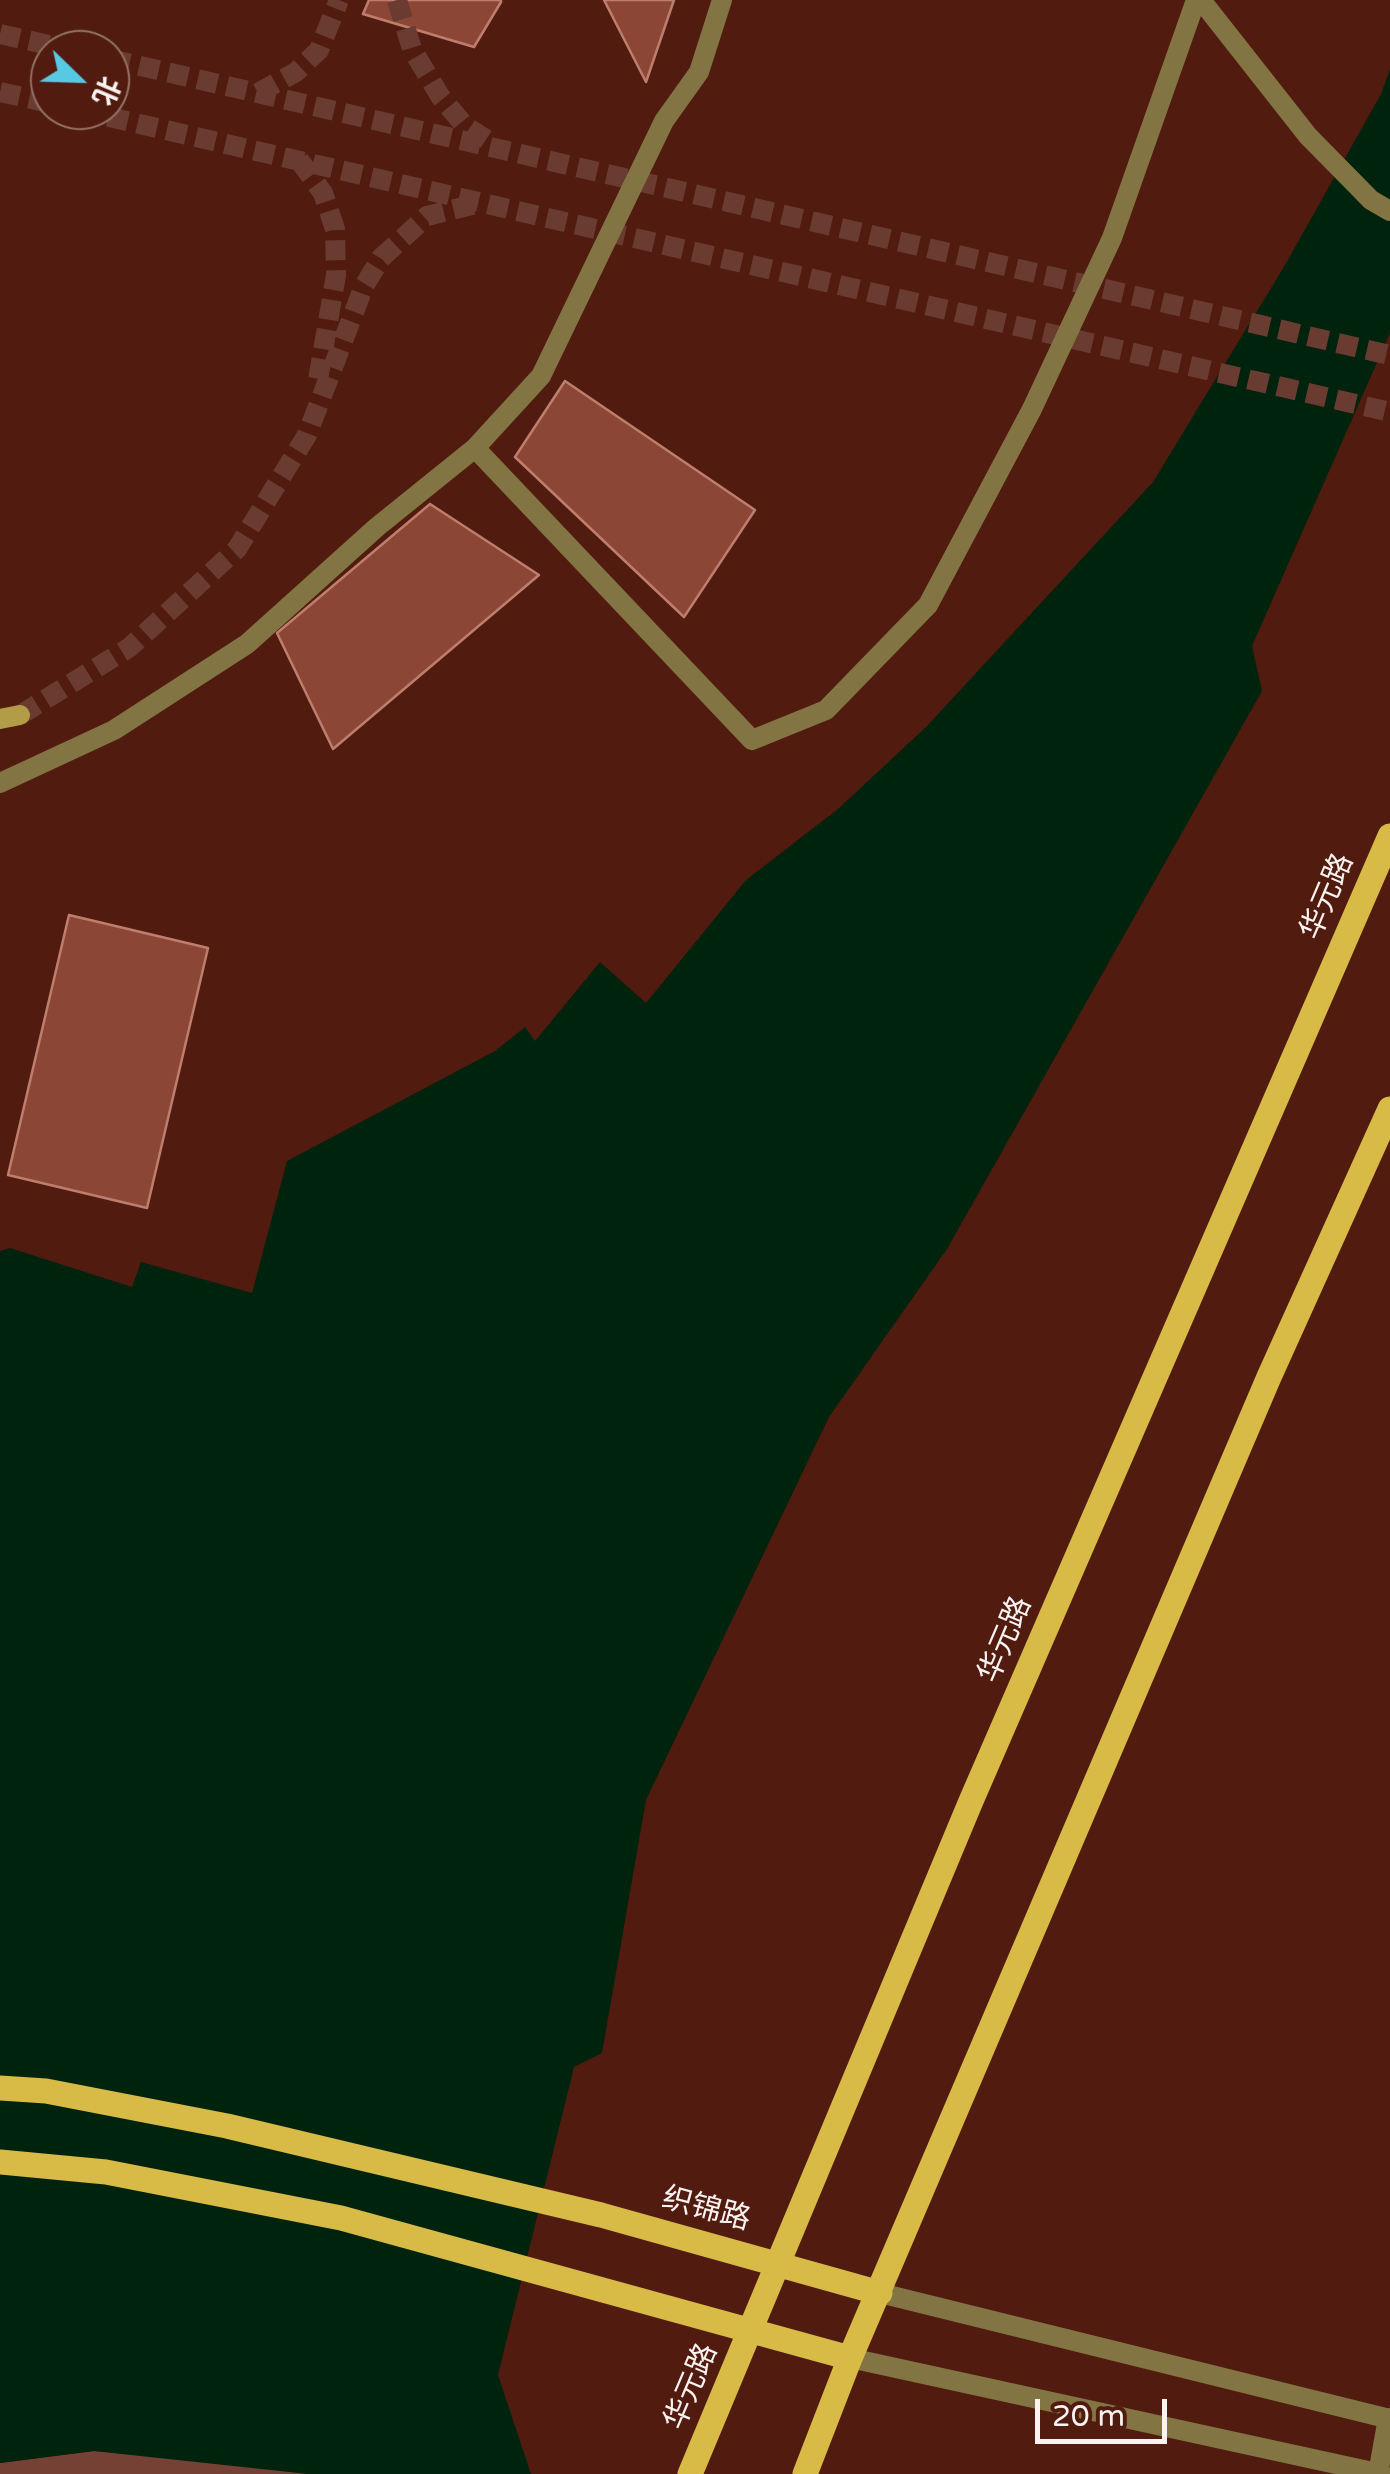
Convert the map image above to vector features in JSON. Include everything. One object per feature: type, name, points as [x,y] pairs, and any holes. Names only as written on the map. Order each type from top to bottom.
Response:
[{"type":"main road","name":"华元路","points":[[690,2474],[971,1801],[1390,836]]},
{"type":"main road","points":[[804,2474],[1268,1377],[1390,1109]]},
{"type":"main road","name":"织锦路","points":[[0,2088],[46,2090],[227,2126],[601,2215],[880,2293]]},
{"type":"main road","points":[[0,2162],[106,2172],[341,2218],[753,2328],[850,2358]]},
{"type":"street","points":[[0,783],[114,730],[247,644],[475,448],[541,376],[664,122],[699,72],[722,0]]},
{"type":"street","points":[[475,448],[752,740],[826,710],[928,605],[1032,409],[1112,238],[1198,0]]},
{"type":"street","points":[[1198,0],[1308,136],[1371,200],[1390,210]]},
{"type":"street","name":"织锦路","points":[[880,2293],[1389,2418]]},
{"type":"street","points":[[850,2358],[1379,2474],[1389,2418]]},
{"type":"shaded area","points":[[1390,69],[1390,333],[1252,646],[1262,691],[947,1249],[829,1417],[646,1800],[602,2053],[574,2067],[498,2375],[531,2474],[308,2474],[94,2451],[0,2463],[0,1251],[10,1248],[132,1287],[141,1262],[252,1293],[287,1161],[495,1051],[525,1027],[535,1041],[600,962],[646,1003],[746,880],[838,809],[926,727],[1153,482],[1285,265],[1381,94]]},
{"type":"shaded area","points":[[94,2451],[199,2459],[308,2474],[0,2474],[0,2463]]},
{"type":"building","points":[[369,0],[501,2],[474,47],[363,14]]},
{"type":"building","points":[[604,0],[674,0],[646,82]]},
{"type":"building","points":[[565,381],[755,510],[684,617],[515,457]]},
{"type":"building","points":[[430,504],[539,575],[333,749],[277,633]]},
{"type":"building","points":[[69,915],[208,948],[147,1208],[8,1175]]},
{"type":"tunnel","points":[[258,93],[296,72],[319,50],[339,0]]},
{"type":"tunnel","points":[[397,0],[412,49],[440,96],[464,125],[493,144]]},
{"type":"tunnel","points":[[0,34],[30,41]]},
{"type":"tunnel","points":[[130,64],[1390,355]]},
{"type":"tunnel","points":[[0,92],[30,99]]},
{"type":"tunnel","points":[[130,122],[1390,412]]},
{"type":"tunnel","points":[[299,160],[323,193],[335,229],[336,275],[318,380]]},
{"type":"tunnel","points":[[20,715],[130,647],[237,549],[307,435],[364,286],[381,258],[427,216],[480,203]]}]
